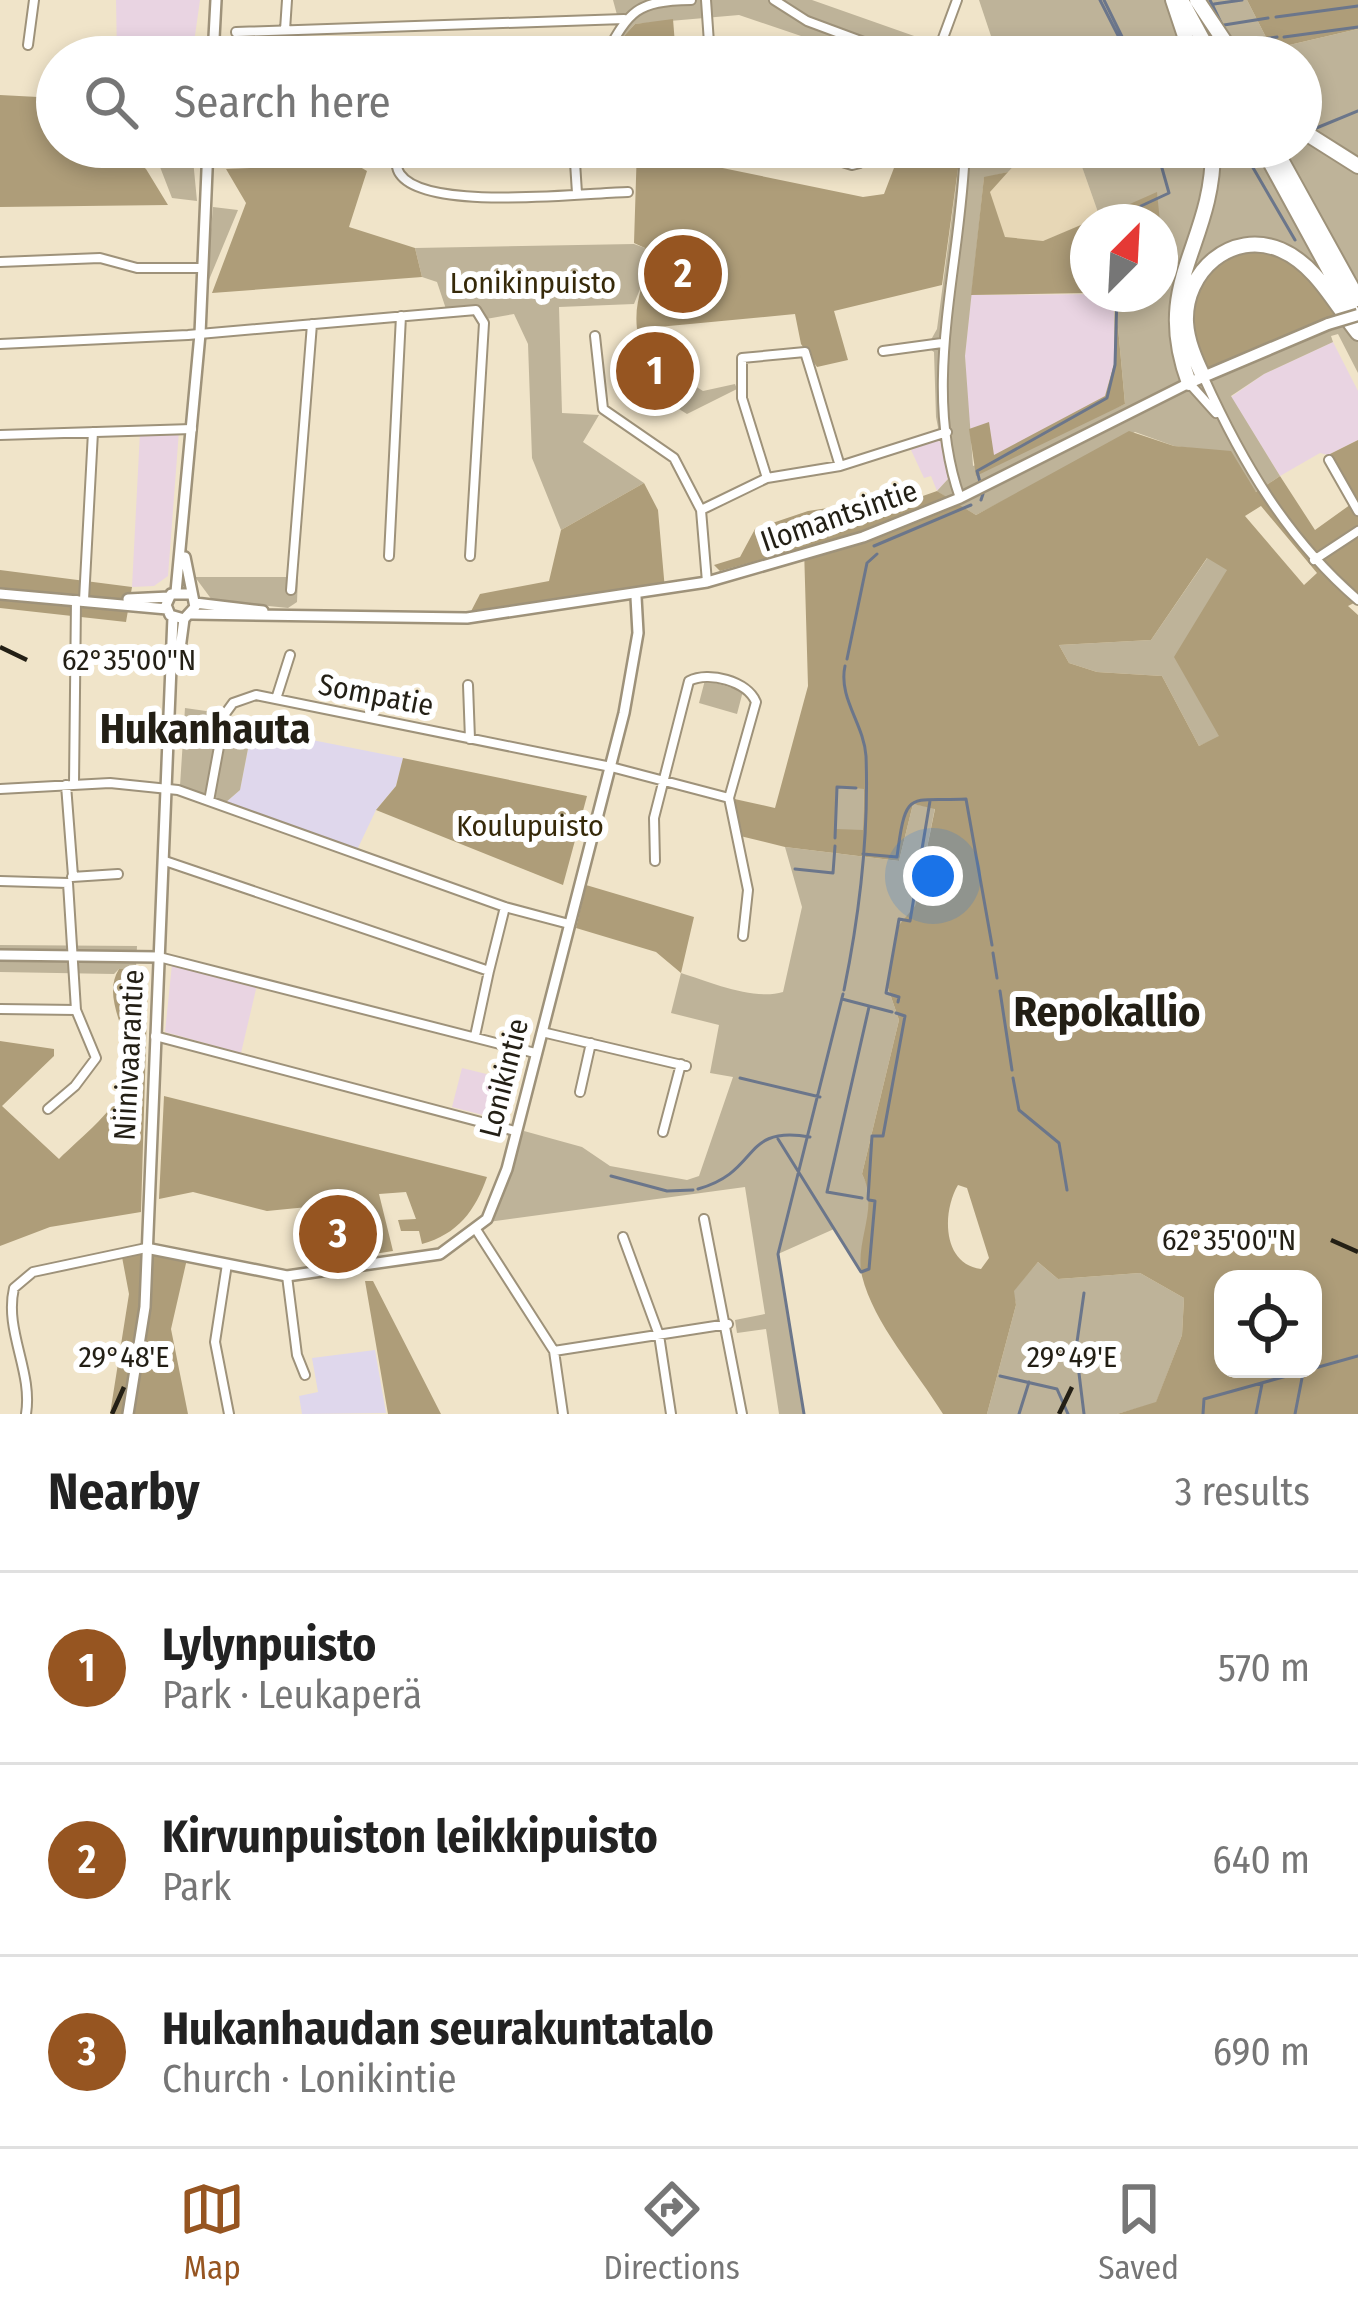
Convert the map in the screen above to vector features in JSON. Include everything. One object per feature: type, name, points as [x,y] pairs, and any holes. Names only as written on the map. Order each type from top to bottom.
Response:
[{"type":"highway","points":[[1177,0],[1186,36]]},
{"type":"highway","points":[[1177,0],[1199,36]]},
{"type":"highway","points":[[1196,0],[1214,36]]},
{"type":"highway","points":[[1196,0],[1221,36]]},
{"type":"highway","points":[[1322,143],[1358,166]]},
{"type":"highway","points":[[1196,379],[1175,338],[1175,303],[1210,205],[1213,168]]},
{"type":"highway","points":[[1274,168],[1358,319]]},
{"type":"highway","points":[[1286,168],[1358,299]]},
{"type":"highway","points":[[1196,379],[1187,333],[1187,301],[1206,266],[1235,248],[1268,246],[1303,264],[1358,333]]},
{"type":"main road","points":[[214,36],[216,0]]},
{"type":"main road","name":"Niinivaarantie","points":[[128,1414],[145,1307],[154,1035],[207,168]]},
{"type":"main road","name":"Ilomantsintie","points":[[0,594],[298,616],[466,618],[707,582],[863,537],[961,498],[1196,379],[1328,324],[1358,319]]},
{"type":"main road","name":"Lonikintie","points":[[477,1231],[496,1204],[611,767],[635,653],[636,596]]},
{"type":"main road","points":[[0,955],[159,957]]},
{"type":"main road","points":[[146,1248],[286,1276],[440,1254],[477,1231]]},
{"type":"street","points":[[28,45],[34,0]]},
{"type":"street","points":[[285,30],[287,0]]},
{"type":"street","points":[[616,36],[625,19],[649,2],[691,0]]},
{"type":"street","points":[[706,0],[709,36]]},
{"type":"street","points":[[774,0],[807,21],[846,36]]},
{"type":"street","points":[[944,36],[957,0]]},
{"type":"street","points":[[236,32],[625,19]]},
{"type":"street","points":[[399,168],[400,174],[436,193],[628,192]]},
{"type":"street","points":[[575,168],[577,193]]},
{"type":"street","points":[[961,498],[947,433],[943,343],[963,168]]},
{"type":"street","points":[[0,262],[100,258],[137,268],[203,268]]},
{"type":"street","points":[[0,344],[200,334],[476,310],[484,323],[470,556]]},
{"type":"street","points":[[389,556],[401,316]]},
{"type":"street","points":[[291,590],[313,324]]},
{"type":"street","points":[[595,336],[603,410],[674,458],[701,510],[707,582]]},
{"type":"street","points":[[883,351],[943,343]]},
{"type":"street","points":[[766,478],[742,398],[742,358],[805,352],[840,466]]},
{"type":"street","points":[[1196,379],[1219,417]]},
{"type":"street","points":[[1196,379],[1282,520],[1315,560],[1358,600]]},
{"type":"street","points":[[0,434],[192,429]]},
{"type":"street","points":[[48,1109],[95,1058],[76,1010],[70,880],[70,785],[93,432]]},
{"type":"street","points":[[701,510],[766,478],[840,466],[947,433]]},
{"type":"street","points":[[1329,460],[1358,511]]},
{"type":"street","points":[[1315,560],[1358,531]]},
{"type":"street","points":[[276,699],[290,655]]},
{"type":"street","points":[[655,861],[654,818],[687,686],[706,676],[743,686],[756,702],[729,798],[748,890],[743,936]]},
{"type":"street","points":[[468,685],[470,739]]},
{"type":"street","name":"Sompatie","points":[[208,801],[225,714],[245,697],[276,699],[611,767],[729,798]]},
{"type":"street","points":[[0,789],[169,788],[505,907],[568,924]]},
{"type":"street","points":[[166,861],[489,971]]},
{"type":"street","points":[[0,881],[118,874]]},
{"type":"street","points":[[475,1036],[505,907]]},
{"type":"street","points":[[159,957],[535,1053]]},
{"type":"street","points":[[0,1009],[76,1010]]},
{"type":"street","points":[[540,1032],[684,1065],[663,1132]]},
{"type":"street","points":[[154,1035],[515,1131]]},
{"type":"street","points":[[580,1092],[591,1043]]},
{"type":"street","points":[[704,1219],[742,1414]]},
{"type":"street","points":[[477,1231],[554,1351],[563,1414]]},
{"type":"street","points":[[623,1237],[659,1335],[671,1414]]},
{"type":"street","points":[[26,1414],[29,1394],[12,1318],[14,1288],[33,1272],[146,1248]]},
{"type":"street","points":[[227,1264],[215,1342],[229,1414]]},
{"type":"street","points":[[286,1276],[297,1355],[305,1375]]},
{"type":"street","points":[[554,1351],[728,1324]]},
{"type":"shaded area","points":[[116,0],[200,0],[195,36],[117,36]]},
{"type":"shaded area","points":[[1011,168],[1082,168],[1095,204],[1070,204],[1070,230],[1043,241],[1005,238],[989,192]]},
{"type":"shaded area","points":[[1070,294],[1070,312],[1114,312],[1114,364],[1105,396],[993,456],[989,423],[969,429],[965,356],[971,295]]},
{"type":"shaded area","points":[[1333,342],[1358,391],[1358,440],[1328,455],[1320,453],[1280,476],[1231,397],[1264,374]]},
{"type":"shaded area","points":[[179,431],[168,576],[154,586],[132,587],[140,432]]},
{"type":"shaded area","points":[[935,440],[944,443],[948,479],[937,491],[931,476],[924,478],[911,450]]},
{"type":"shaded area","points":[[252,728],[403,758],[396,786],[376,810],[357,850],[225,803],[240,790]]},
{"type":"shaded area","points":[[172,964],[257,985],[241,1053],[165,1032]]},
{"type":"shaded area","points":[[462,1068],[511,1080],[502,1120],[452,1107]]},
{"type":"shaded area","points":[[375,1350],[386,1413],[302,1414],[299,1396],[318,1392],[312,1358]]},
{"type":"green space","points":[[613,0],[812,0],[914,36],[801,36],[739,15],[635,24],[623,36]]},
{"type":"green space","points":[[979,0],[1169,0],[1187,36],[991,36]]},
{"type":"green space","points":[[1203,0],[1247,0],[1265,36],[1226,36]]},
{"type":"green space","points":[[1247,0],[1358,0],[1358,29],[1322,37],[1265,36]]},
{"type":"green space","points":[[673,19],[674,36],[624,36],[635,24]]},
{"type":"green space","points":[[1358,29],[1358,161],[1322,138],[1322,37]]},
{"type":"green space","points":[[0,95],[36,97],[36,168],[145,168],[168,205],[0,207]]},
{"type":"green space","points":[[1322,146],[1358,169],[1358,310],[1201,374],[952,501],[937,491],[948,479],[936,417],[934,352],[927,347],[937,329],[958,168],[1012,168],[984,178],[965,356],[973,466],[1125,404],[1117,312],[1178,312],[1178,204],[1157,204],[1157,193],[1132,204],[1095,204],[1082,168],[1322,168]]},
{"type":"green space","points":[[160,168],[194,168],[197,201],[172,198]]},
{"type":"green space","points":[[362,168],[367,171],[349,227],[415,248],[422,277],[212,293],[246,203],[226,169]]},
{"type":"green space","points":[[636,168],[722,168],[863,197],[884,194],[894,168],[958,168],[942,285],[834,311],[848,360],[817,367],[801,344],[795,314],[637,329],[646,259],[645,248],[634,243]]},
{"type":"green space","points":[[1008,172],[990,192],[1005,237],[1043,241],[1070,230],[1070,293],[971,295],[984,177]]},
{"type":"green space","points":[[1157,192],[1158,204],[1130,204]]},
{"type":"green space","points":[[213,207],[238,210],[206,287]]},
{"type":"green space","name":"Lonikinpuisto","points":[[634,244],[645,248],[648,269],[634,304],[559,307],[562,413],[599,415],[583,442],[644,483],[561,530],[532,458],[528,344],[514,314],[486,319],[477,308],[446,309],[437,282],[422,277],[415,248]]},
{"type":"green space","points":[[1255,247],[1302,265],[1342,315],[1204,373],[1192,328],[1198,281],[1218,259]]},
{"type":"green space","points":[[1117,312],[1125,404],[976,476],[969,429],[989,422],[994,455],[1105,396],[1114,364]]},
{"type":"green space","points":[[1358,321],[1358,373],[1338,334],[1331,336],[1333,342],[1264,374],[1231,396],[1280,476],[1256,492],[1220,452],[1174,446],[1135,432],[976,515],[954,502],[1228,367]]},
{"type":"green space","points":[[637,330],[646,330],[650,358],[703,391],[735,384],[737,389],[687,414],[639,384]]},
{"type":"green space","points":[[1129,431],[1174,446],[1231,451],[1256,492],[1280,476],[1315,530],[1354,502],[1328,455],[1358,440],[1358,601],[1348,606],[1358,615],[1358,1414],[1117,1414],[1156,1402],[1182,1335],[1184,1298],[1140,1273],[1058,1279],[1038,1262],[1014,1291],[1016,1305],[987,1414],[943,1414],[868,1294],[860,1263],[868,1212],[862,1174],[899,1020],[887,985],[898,926],[915,906],[935,809],[913,804],[899,861],[785,847],[736,835],[730,798],[775,808],[808,686],[804,548],[720,571],[714,565],[740,557],[755,529],[808,511],[867,502],[872,514],[937,491],[976,515]],"holes":[[[1261,506],[1317,573],[1304,585],[1245,516]],[[1207,558],[1227,570],[1174,657],[1219,736],[1199,746],[1162,676],[1097,672],[1069,663],[1059,645],[1151,640]],[[838,788],[864,789],[863,830],[836,829]],[[958,1185],[967,1188],[989,1258],[981,1269],[968,1265],[952,1247],[948,1222]]]},
{"type":"green space","points":[[644,483],[658,510],[665,590],[467,619],[480,594],[549,581],[561,530]]},
{"type":"green space","points":[[1208,557],[1227,569],[1220,737],[1199,746],[1162,676],[1097,672],[1069,663],[1059,645],[1151,640]]},
{"type":"green space","points":[[0,570],[132,587],[126,622],[0,608]]},
{"type":"green space","points":[[195,577],[298,577],[297,602],[288,608],[212,600]]},
{"type":"green space","points":[[705,680],[743,691],[737,714],[699,703]]},
{"type":"green space","points":[[185,708],[220,713],[252,728],[240,790],[225,803],[180,786]]},
{"type":"green space","name":"Koulupuisto","points":[[403,758],[587,796],[563,885],[376,810],[396,786]]},
{"type":"green space","points":[[837,788],[864,789],[863,831],[836,830]]},
{"type":"green space","points":[[913,804],[935,808],[915,907],[898,926],[887,985],[899,1020],[862,1174],[871,1192],[861,1272],[834,1229],[778,1254],[804,1414],[779,1414],[766,1329],[737,1333],[735,1320],[765,1314],[745,1187],[488,1222],[524,1131],[582,1147],[610,1166],[687,1180],[699,1176],[733,1077],[710,1073],[719,1025],[671,1013],[681,973],[746,992],[783,992],[802,907],[785,847],[899,861]]},
{"type":"green space","points":[[586,885],[694,917],[681,973],[656,952],[576,928]]},
{"type":"green space","points":[[0,945],[137,946],[136,969],[119,969],[114,974],[0,972]]},
{"type":"green space","points":[[119,969],[136,969],[148,976],[141,1212],[50,1227],[0,1246],[0,1041],[54,1049],[54,1056],[2,1106],[59,1159],[108,1111],[127,1079],[127,1049],[113,994]]},
{"type":"green space","points":[[164,1096],[487,1177],[464,1219],[446,1234],[422,1244],[419,1231],[401,1231],[398,1220],[416,1219],[406,1192],[379,1194],[393,1251],[355,1257],[348,1203],[267,1211],[193,1192],[159,1199]]},
{"type":"green space","points":[[134,1251],[187,1259],[171,1329],[188,1414],[110,1414],[129,1294],[122,1257]]},
{"type":"green space","points":[[1038,1262],[1058,1279],[1140,1273],[1184,1298],[1182,1335],[1156,1403],[1117,1414],[987,1414],[1016,1305],[1013,1291]]},
{"type":"green space","points":[[365,1281],[373,1281],[441,1414],[388,1414]]},
{"type":"waterway","points":[[1100,0],[1118,36]]},
{"type":"waterway","points":[[1104,0],[1122,36]]},
{"type":"waterway","points":[[1210,0],[1225,31]]},
{"type":"waterway","points":[[1214,4],[1242,0]]},
{"type":"waterway","points":[[1276,17],[1358,6]]},
{"type":"waterway","points":[[1224,25],[1268,18]]},
{"type":"waterway","points":[[1291,36],[1358,27]]},
{"type":"waterway","points":[[1322,126],[1358,111]]},
{"type":"waterway","points":[[1145,204],[1169,193],[1162,168]]},
{"type":"waterway","points":[[1253,168],[1295,240]]},
{"type":"waterway","points":[[980,482],[977,471],[1107,398],[1115,365],[1116,312]]},
{"type":"waterway","points":[[981,500],[983,494]]},
{"type":"waterway","points":[[874,546],[971,505]]},
{"type":"waterway","points":[[847,659],[867,563],[877,554]]},
{"type":"waterway","points":[[844,990],[862,874],[867,786],[864,744],[845,689],[845,666]]},
{"type":"waterway","points":[[835,838],[837,787],[856,788]]},
{"type":"waterway","points":[[863,854],[897,857],[904,819],[914,803],[966,799],[992,945]]},
{"type":"waterway","points":[[898,1002],[899,997],[886,993],[899,919],[910,921],[930,801]]},
{"type":"waterway","points":[[795,869],[833,873],[835,846]]},
{"type":"waterway","points":[[993,953],[997,978]]},
{"type":"waterway","points":[[1000,991],[1012,1070]]},
{"type":"waterway","points":[[804,1414],[778,1254],[843,994]]},
{"type":"waterway","points":[[842,999],[892,1012]]},
{"type":"waterway","points":[[862,1198],[827,1192],[869,1007]]},
{"type":"waterway","points":[[868,1199],[872,1136],[883,1136],[905,1016],[896,1013]]},
{"type":"waterway","points":[[740,1078],[820,1097]]},
{"type":"waterway","points":[[1013,1078],[1019,1110],[1059,1143],[1067,1190]]},
{"type":"waterway","points":[[698,1189],[733,1172],[761,1143],[788,1135],[810,1137]]},
{"type":"waterway","points":[[778,1139],[861,1272],[869,1269],[875,1201],[869,1200]]},
{"type":"waterway","points":[[611,1176],[667,1191],[693,1190]]},
{"type":"waterway","points":[[1084,1293],[1076,1349],[1084,1414]]},
{"type":"waterway","points":[[1322,1366],[1358,1356]]},
{"type":"waterway","points":[[1000,1376],[1057,1389],[1068,1414]]},
{"type":"waterway","points":[[1203,1414],[1204,1399],[1280,1378]]},
{"type":"waterway","points":[[1295,1414],[1302,1378]]},
{"type":"waterway","points":[[1019,1414],[1029,1382]]},
{"type":"waterway","points":[[1256,1414],[1262,1384]]},
{"type":"place","name":"Kirvunpuiston leikkipuisto","points":[[683,274]]},
{"type":"place","name":"Lylynpuisto","points":[[655,371]]},
{"type":"place","name":"Hukanhaudan seurakuntatalo","points":[[338,1234]]},
{"type":"district","name":"Hukanhauta","points":[[205,729]]},
{"type":"district","name":"Repokallio","points":[[1107,1012]]}]
